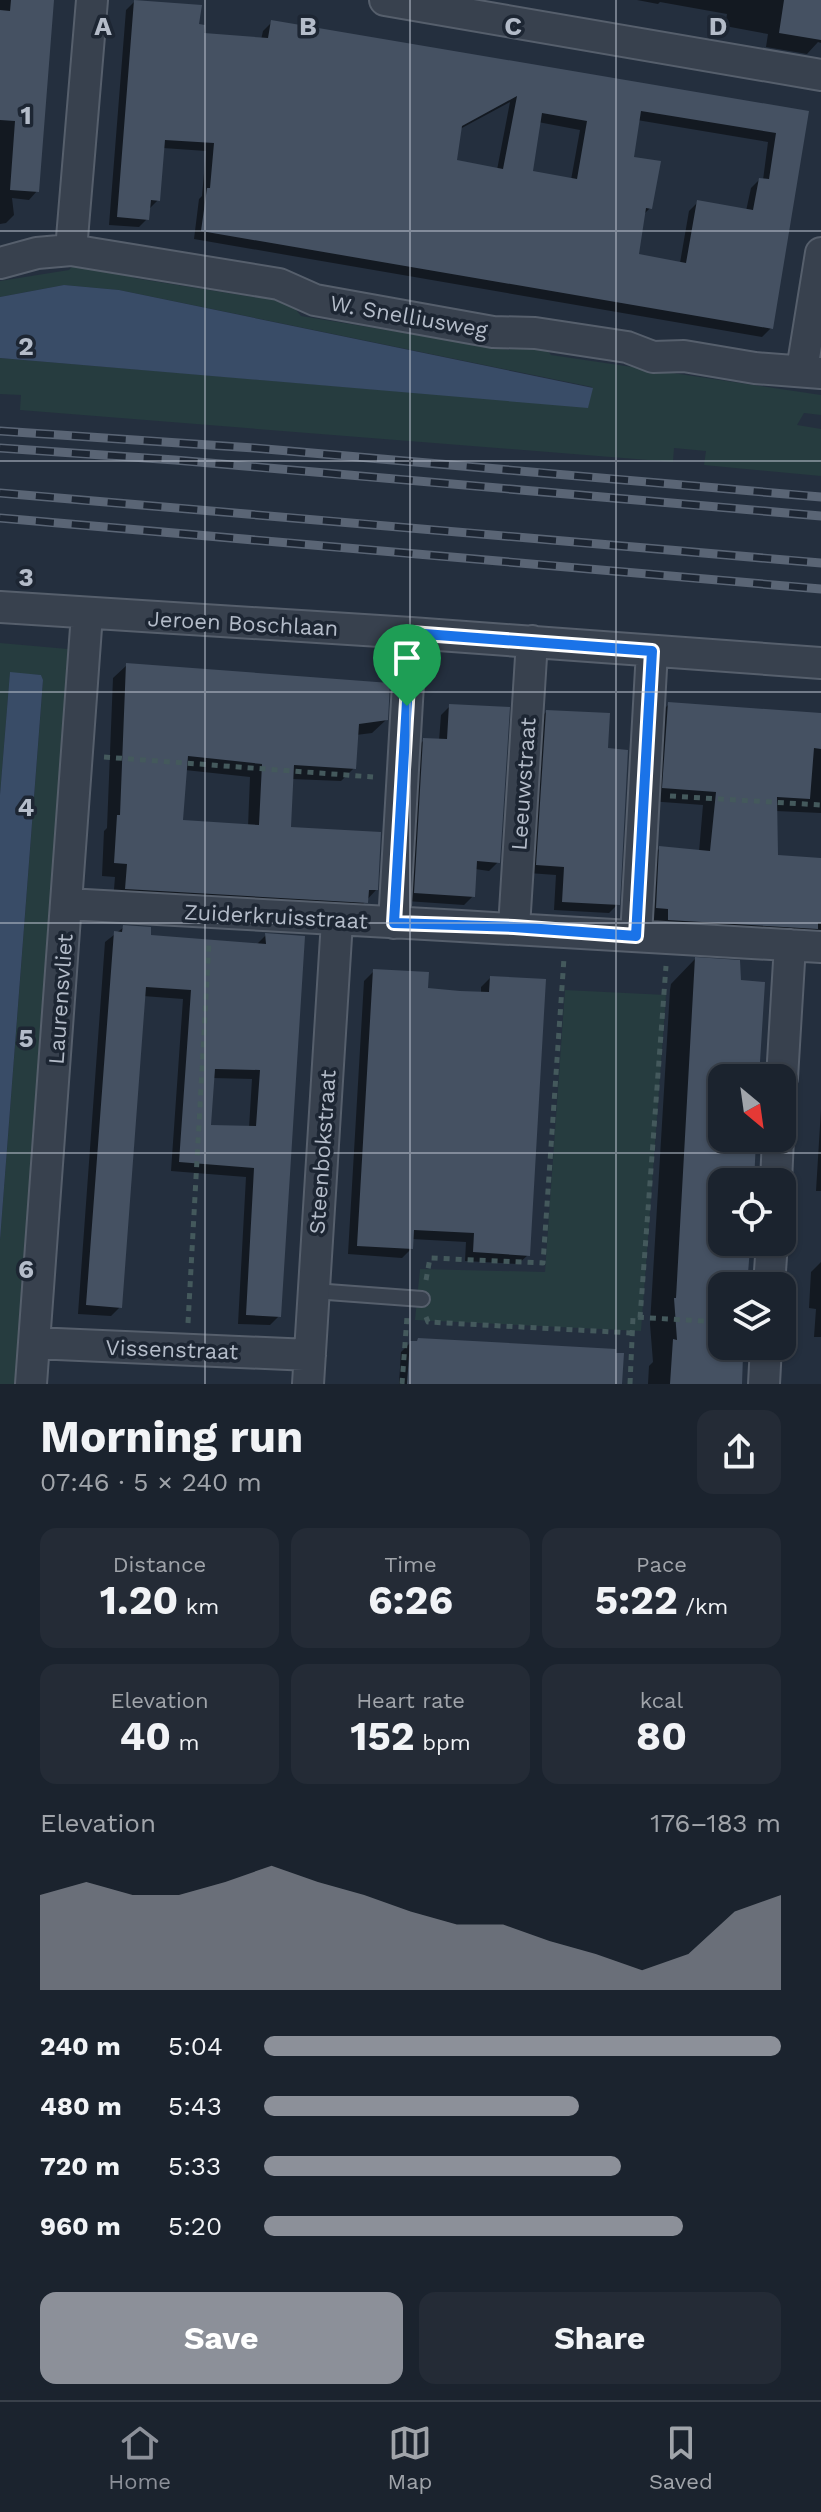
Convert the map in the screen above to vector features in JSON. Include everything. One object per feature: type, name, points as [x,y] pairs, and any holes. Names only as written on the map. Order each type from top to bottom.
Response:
[{"type":"street","points":[[71,250],[92,0]]},
{"type":"street","points":[[385,0],[821,75]]},
{"type":"street","name":"W. Snelliusweg","points":[[0,263],[37,253],[71,250],[279,284],[315,300],[493,332],[535,333],[627,347],[653,357],[684,356],[755,368],[812,371]]},
{"type":"street","points":[[812,371],[821,253]]},
{"type":"street","name":"Jeroen Boschlaan","points":[[0,607],[821,663]]},
{"type":"street","name":"Laurensvliet","points":[[31,1384],[87,614]]},
{"type":"street","points":[[394,923],[411,633]]},
{"type":"street","name":"Leeuwstraat","points":[[514,927],[532,641]]},
{"type":"street","points":[[636,936],[652,651]]},
{"type":"street","name":"Zuiderkruisstraat","points":[[67,904],[337,921],[514,927],[821,947]]},
{"type":"street","name":"Steenbokstraat","points":[[309,1369],[337,921]]},
{"type":"street","points":[[783,1064],[790,945]]},
{"type":"street","name":"Vissenstraat","points":[[34,1343],[187,1350],[309,1369]]},
{"type":"street","points":[[764,1384],[765,1360]]},
{"type":"lane","points":[[314,1291],[415,1298]]},
{"type":"path","points":[[78,755],[402,779]]},
{"type":"path","points":[[644,795],[821,805]]},
{"type":"path","points":[[187,1350],[210,913]]},
{"type":"path","points":[[402,1384],[415,1298],[430,1258],[543,1263],[566,931]]},
{"type":"path","points":[[640,1318],[668,937]]},
{"type":"path","points":[[415,1298],[428,1322],[633,1333]]},
{"type":"path","points":[[630,1384],[633,1317],[708,1321]]},
{"type":"green space","points":[[75,263],[124,268],[134,278],[259,298],[270,292],[284,295],[301,316],[509,350],[524,339],[540,341],[551,355],[821,395],[821,415],[804,413],[797,425],[821,429],[821,476],[704,465],[706,451],[674,448],[673,462],[20,410],[21,395],[0,394],[0,358],[588,407],[592,387],[119,290],[64,285],[0,297],[0,281],[69,270]]},
{"type":"green space","points":[[0,643],[79,650],[22,1384],[0,1384],[0,1240],[43,681],[41,675],[10,673],[0,795]]},
{"type":"green space","points":[[565,990],[666,995],[641,1331],[415,1320],[420,1269],[545,1272]]},
{"type":"water","points":[[64,285],[119,290],[593,388],[588,408],[0,358],[0,297]]},
{"type":"water","points":[[10,672],[41,675],[43,680],[0,1240],[0,795]]},
{"type":"building","points":[[11,0],[54,0],[39,192],[10,190],[15,121],[0,120],[0,10],[10,11]]},
{"type":"building","points":[[134,0],[202,5],[199,24],[205,25],[204,33],[268,38],[271,20],[809,111],[773,329],[201,231],[207,188],[210,188],[214,143],[165,140],[160,201],[151,200],[149,220],[117,217]],"holes":[[[517,96],[503,169],[457,160],[462,126]],[[641,111],[776,133],[769,179],[759,178],[753,210],[697,200],[686,263],[639,254],[646,208],[652,209],[661,161],[634,157]],[[542,113],[587,121],[577,179],[533,171]]]},
{"type":"building","points":[[784,0],[821,0],[821,40],[779,33]]},
{"type":"building","points":[[126,663],[390,683],[388,720],[359,724],[356,769],[294,765],[291,827],[381,832],[378,890],[369,890],[368,903],[125,889],[127,864],[114,863],[117,815],[120,815]],"holes":[[[188,756],[262,764],[259,825],[183,820]]]},
{"type":"building","points":[[668,702],[821,713],[821,749],[814,748],[810,799],[777,797],[778,855],[821,858],[821,923],[818,923],[818,929],[668,920],[668,909],[656,908],[659,846],[710,851],[716,792],[662,788]]},
{"type":"building","points":[[449,704],[510,707],[500,863],[477,861],[475,897],[414,893],[423,738],[447,739]]},
{"type":"building","points":[[546,710],[610,713],[608,748],[628,750],[620,905],[562,902],[564,867],[536,865]]},
{"type":"building","points":[[123,925],[151,927],[151,935],[266,944],[265,933],[305,936],[281,1317],[246,1315],[254,1168],[179,1162],[191,990],[146,987],[122,1308],[86,1305],[114,931],[122,932]],"holes":[[[215,1069],[260,1070],[256,1126],[211,1125]]]},
{"type":"building","points":[[695,957],[740,960],[741,980],[765,982],[760,1064],[708,1064],[708,1152],[755,1152],[755,1168],[708,1168],[708,1256],[749,1256],[748,1272],[708,1272],[708,1360],[743,1360],[742,1384],[670,1384],[673,1339],[677,1340],[676,1298]]},
{"type":"building","points":[[373,969],[429,972],[428,988],[460,991],[489,992],[490,976],[546,979],[530,1256],[473,1252],[474,1233],[414,1230],[413,1249],[357,1246]]},
{"type":"building","points":[[418,1338],[616,1349],[616,1353],[624,1353],[622,1384],[407,1384],[410,1341],[417,1341]]},
{"type":"railway","points":[[0,431],[254,448],[821,497]]},
{"type":"railway","points":[[0,448],[175,460],[821,516]]},
{"type":"railway","points":[[0,493],[821,563]]},
{"type":"railway","points":[[0,518],[821,589]]},
{"type":"route","points":[[411,633],[652,651],[636,936],[514,927],[394,923],[407,706],[411,633]]}]
